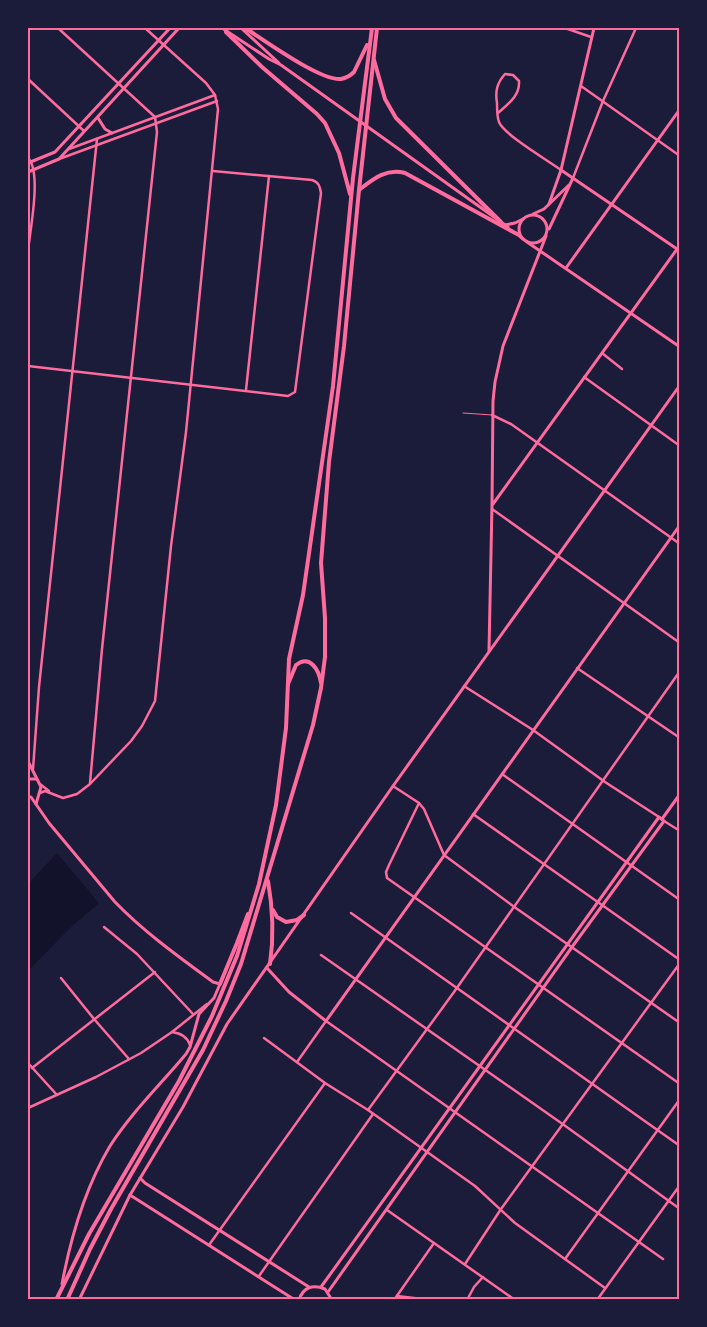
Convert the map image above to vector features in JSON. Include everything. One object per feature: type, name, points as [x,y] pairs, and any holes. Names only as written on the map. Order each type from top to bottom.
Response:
[{"type":"main road","points":[[245,28],[312,70],[340,79],[354,72],[362,59],[370,38]]},
{"type":"main road","points":[[56,1300],[62,1284],[108,1200],[196,1050],[229,979],[247,926],[265,862],[278,789],[286,728],[291,643],[304,595],[333,386],[351,199],[372,28]]},
{"type":"main road","points":[[67,1300],[110,1210],[188,1079],[215,1026],[241,964],[314,725],[325,657],[322,542],[377,28]]},
{"type":"main road","points":[[226,32],[262,67],[313,110],[325,124],[339,153],[351,199]]},
{"type":"main road","points":[[373,57],[385,98],[396,118],[503,224]]},
{"type":"main road","points":[[359,190],[379,175],[397,171],[405,173],[517,234]]},
{"type":"main road","points":[[287,691],[294,668],[300,662],[305,661],[310,662],[317,669],[321,688]]},
{"type":"main road","points":[[220,984],[242,932],[265,862]]},
{"type":"main road","points":[[268,879],[274,937],[270,964]]},
{"type":"main road","points":[[272,906],[277,917],[286,922],[297,920],[304,915]]},
{"type":"street","points":[[58,28],[155,117],[156,124],[90,784]]},
{"type":"street","points":[[28,796],[45,791],[63,798],[76,794],[90,784],[131,741],[142,726],[155,701],[213,171],[217,101],[206,83],[145,28]]},
{"type":"street","points":[[55,152],[170,28]]},
{"type":"street","points":[[59,159],[179,28]]},
{"type":"street","points":[[222,28],[281,65],[347,111],[540,251],[680,348]]},
{"type":"street","points":[[241,28],[281,65]]},
{"type":"street","points":[[565,28],[591,37]]},
{"type":"street","points":[[549,204],[561,170],[594,28]]},
{"type":"street","points":[[488,652],[492,506],[492,415],[495,382],[503,346],[547,234],[571,183],[603,101],[636,28]]},
{"type":"street","points":[[498,113],[515,96],[519,88],[519,81],[513,75],[505,74],[498,82],[496,95],[498,113],[500,123],[508,132],[678,250]]},
{"type":"street","points":[[28,79],[84,131]]},
{"type":"street","points":[[581,86],[680,156]]},
{"type":"street","points":[[30,163],[55,152],[97,139],[215,95]]},
{"type":"street","points":[[28,172],[217,101]]},
{"type":"street","points":[[566,268],[680,109]]},
{"type":"street","points":[[97,118],[105,129],[112,133]]},
{"type":"street","points":[[32,769],[97,139]]},
{"type":"street","points":[[28,158],[34,169],[35,180],[28,251]]},
{"type":"street","points":[[28,366],[288,396],[296,392],[320,186],[312,180],[213,171]]},
{"type":"street","points":[[246,390],[270,176]]},
{"type":"street","points":[[503,224],[515,223],[544,208],[571,183]]},
{"type":"street","points":[[525,218],[519,228],[525,240],[535,243],[543,239],[547,234],[548,227],[544,219],[537,215],[530,215]]},
{"type":"street","points":[[492,506],[680,245]]},
{"type":"street","points":[[602,353],[622,369]]},
{"type":"street","points":[[584,377],[680,446]]},
{"type":"street","points":[[79,1300],[130,1195],[183,1107],[224,1029],[393,786],[680,385]]},
{"type":"street","points":[[492,415],[511,424],[680,544]]},
{"type":"street","points":[[492,506],[680,642]]},
{"type":"street","points":[[297,1062],[680,525]]},
{"type":"street","points":[[490,622],[491,642],[494,644]]},
{"type":"street","points":[[577,668],[680,738]]},
{"type":"street","points":[[368,1110],[427,1030],[602,779],[680,671]]},
{"type":"street","points":[[464,686],[533,730],[680,831]]},
{"type":"street","points":[[28,761],[36,780],[52,794]]},
{"type":"street","points":[[502,774],[680,900]]},
{"type":"street","points":[[28,779],[36,780]]},
{"type":"street","points":[[36,805],[40,784]]},
{"type":"street","points":[[393,786],[424,808],[444,854],[513,906],[680,1023]]},
{"type":"street","points":[[328,1292],[572,947],[632,867],[680,794]]},
{"type":"street","points":[[28,796],[89,872],[127,914],[204,976],[220,984],[214,998],[201,1011],[190,1047],[124,1126],[93,1178],[79,1216],[62,1284]]},
{"type":"street","points":[[419,803],[386,872],[389,881],[485,946],[680,1084]]},
{"type":"street","points":[[465,1264],[502,1209],[680,962],[473,814]]},
{"type":"street","points":[[321,1287],[626,862],[662,819]]},
{"type":"street","points":[[351,913],[680,1146]]},
{"type":"street","points":[[104,927],[137,954],[193,1014]]},
{"type":"street","points":[[321,956],[564,1125],[680,1209]]},
{"type":"street","points":[[267,968],[289,992],[326,1021],[398,1070],[663,1259]]},
{"type":"street","points":[[32,1068],[155,972]]},
{"type":"street","points":[[61,978],[129,1060]]},
{"type":"street","points":[[28,1108],[58,1096],[129,1060],[172,1032],[208,1004]]},
{"type":"street","points":[[172,1032],[188,1040],[190,1047]]},
{"type":"street","points":[[264,1038],[475,1186],[515,1223],[605,1288]]},
{"type":"street","points":[[28,1063],[58,1096]]},
{"type":"street","points":[[210,1245],[325,1082]]},
{"type":"street","points":[[565,1259],[680,1099]]},
{"type":"street","points":[[259,1276],[373,1114]]},
{"type":"street","points":[[140,1178],[309,1287]]},
{"type":"street","points":[[597,1300],[680,1184]]},
{"type":"street","points":[[130,1195],[295,1300]]},
{"type":"street","points":[[387,1210],[515,1300]]},
{"type":"street","points":[[394,1300],[434,1243]]},
{"type":"street","points":[[468,1300],[474,1287],[483,1277]]},
{"type":"street","points":[[299,1300],[303,1292],[309,1287],[315,1286],[321,1287],[328,1292],[332,1300]]},
{"type":"street","points":[[397,1296],[431,1300]]},
{"type":"lane","points":[[462,413],[492,415]]},
{"type":"shaded area","points":[[57,853],[99,903],[69,929],[28,971],[28,884]]}]
